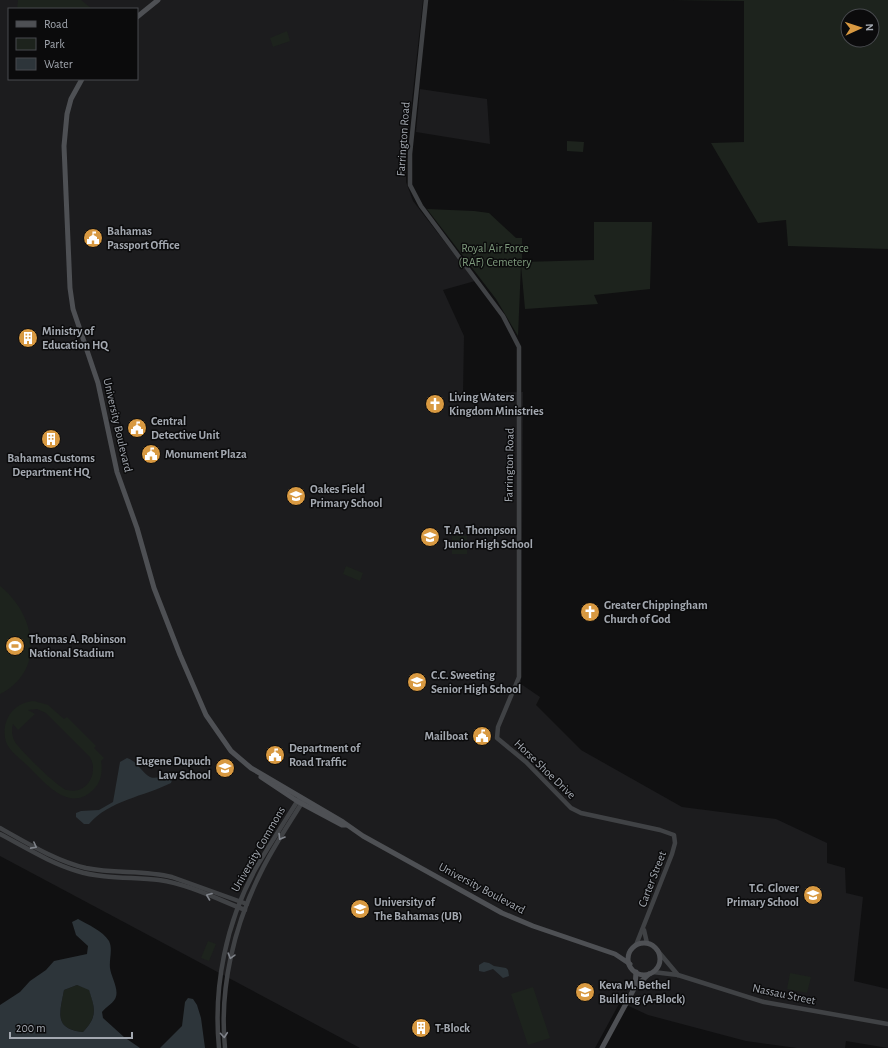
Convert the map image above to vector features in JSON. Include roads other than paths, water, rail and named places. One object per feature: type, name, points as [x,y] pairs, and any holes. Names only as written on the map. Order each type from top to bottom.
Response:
[{"type":"main road","points":[[138,16],[158,0]]},
{"type":"main road","name":"Farrington Road","points":[[426,0],[410,154],[410,185],[422,206],[503,316],[519,347],[518,677],[498,727],[497,738]]},
{"type":"main road","name":"University Boulevard","points":[[81,80],[71,99],[67,114],[64,146],[68,266],[73,309],[98,383],[117,472],[137,528],[154,588],[180,655],[206,715],[231,751],[262,779],[502,913],[533,926],[615,954],[630,964]]},
{"type":"main road","name":"Horse Shoe Drive","points":[[497,738],[526,762],[571,808],[580,813],[660,830],[674,835]]},
{"type":"main road","name":"University Commons","points":[[219,1048],[216,1023],[217,993],[224,958],[240,901],[256,868],[301,800]]},
{"type":"main road","name":"University Commons","points":[[225,1048],[223,1023],[226,979],[245,910],[261,871],[301,800]]},
{"type":"main road","points":[[0,828],[48,853],[78,866],[107,871],[152,874],[182,880],[247,904]]},
{"type":"main road","points":[[0,834],[60,865],[78,871],[106,876],[175,883],[245,910]]},
{"type":"main road","name":"Carter Street","points":[[636,945],[644,930],[672,854],[675,843],[674,835]]},
{"type":"main road","points":[[151,880],[152,874]]},
{"type":"main road","points":[[644,930],[647,943],[657,950],[678,974]]},
{"type":"main road","points":[[647,943],[636,945],[630,952],[630,964],[636,972],[643,974],[652,972]]},
{"type":"main road","points":[[602,1048],[635,987],[652,972],[660,961],[657,950]]},
{"type":"main road","name":"University Boulevard","points":[[615,954],[630,952]]},
{"type":"main road","points":[[635,987],[636,972]]},
{"type":"main road","name":"Nassau Street","points":[[652,972],[678,974],[764,1002],[888,1024]]},
{"type":"water","points":[[127,758],[134,762],[150,777],[155,778],[169,776],[172,780],[171,783],[116,804],[97,816],[89,824],[84,824],[76,817],[76,813],[81,811],[99,810],[113,802],[120,762]]},
{"type":"water","points":[[78,919],[99,931],[109,941],[111,947],[110,968],[116,988],[116,995],[114,1001],[102,1012],[103,1018],[124,1037],[140,1048],[0,1048],[0,1005],[20,992],[30,981],[46,970],[54,961],[87,954],[88,946],[76,935],[72,922]],"holes":[[[77,985],[89,990],[94,1007],[93,1017],[83,1032],[73,1030],[67,1027],[61,1018],[60,1012],[64,990]]]},
{"type":"water","points":[[484,962],[494,966],[506,968],[509,976],[503,978],[493,969],[484,972],[479,971],[479,965]]},
{"type":"water","points":[[188,998],[193,999],[197,1005],[201,1018],[205,1048],[160,1048],[182,1026],[185,1002]]},
{"type":"place","name":"Bahamas Passport Office","points":[[93,238]]},
{"type":"place","name":"Ministry of Education HQ","points":[[28,338]]},
{"type":"place","name":"Living Waters Kingdom Ministries","points":[[435,404]]},
{"type":"place","name":"Central Detective Unit","points":[[137,428]]},
{"type":"place","name":"Bahamas Customs Department HQ","points":[[51,439]]},
{"type":"place","name":"Monument Plaza","points":[[151,454]]},
{"type":"place","name":"Oakes Field Primary School","points":[[296,496]]},
{"type":"place","name":"T. A. Thompson Junior High School","points":[[430,537]]},
{"type":"place","name":"Greater Chippingham Church of God","points":[[590,612]]},
{"type":"place","name":"Thomas A. Robinson National Stadium","points":[[15,646]]},
{"type":"place","name":"C.C. Sweeting Senior High School","points":[[417,682]]},
{"type":"place","name":"Mailboat","points":[[482,736]]},
{"type":"place","name":"Department of Road Traffic","points":[[275,755]]},
{"type":"place","name":"Eugene Dupuch Law School","points":[[225,768]]},
{"type":"place","name":"T.G. Glover Primary School","points":[[813,895]]},
{"type":"place","name":"University of The Bahamas (UB)","points":[[360,909]]},
{"type":"place","name":"Keva M. Bethel Building (A-Block)","points":[[585,992]]},
{"type":"place","name":"T-Block","points":[[421,1028]]},
{"type":"park label","name":"Royal Air Force (RAF) Cemetery","points":[[495,255]]}]
